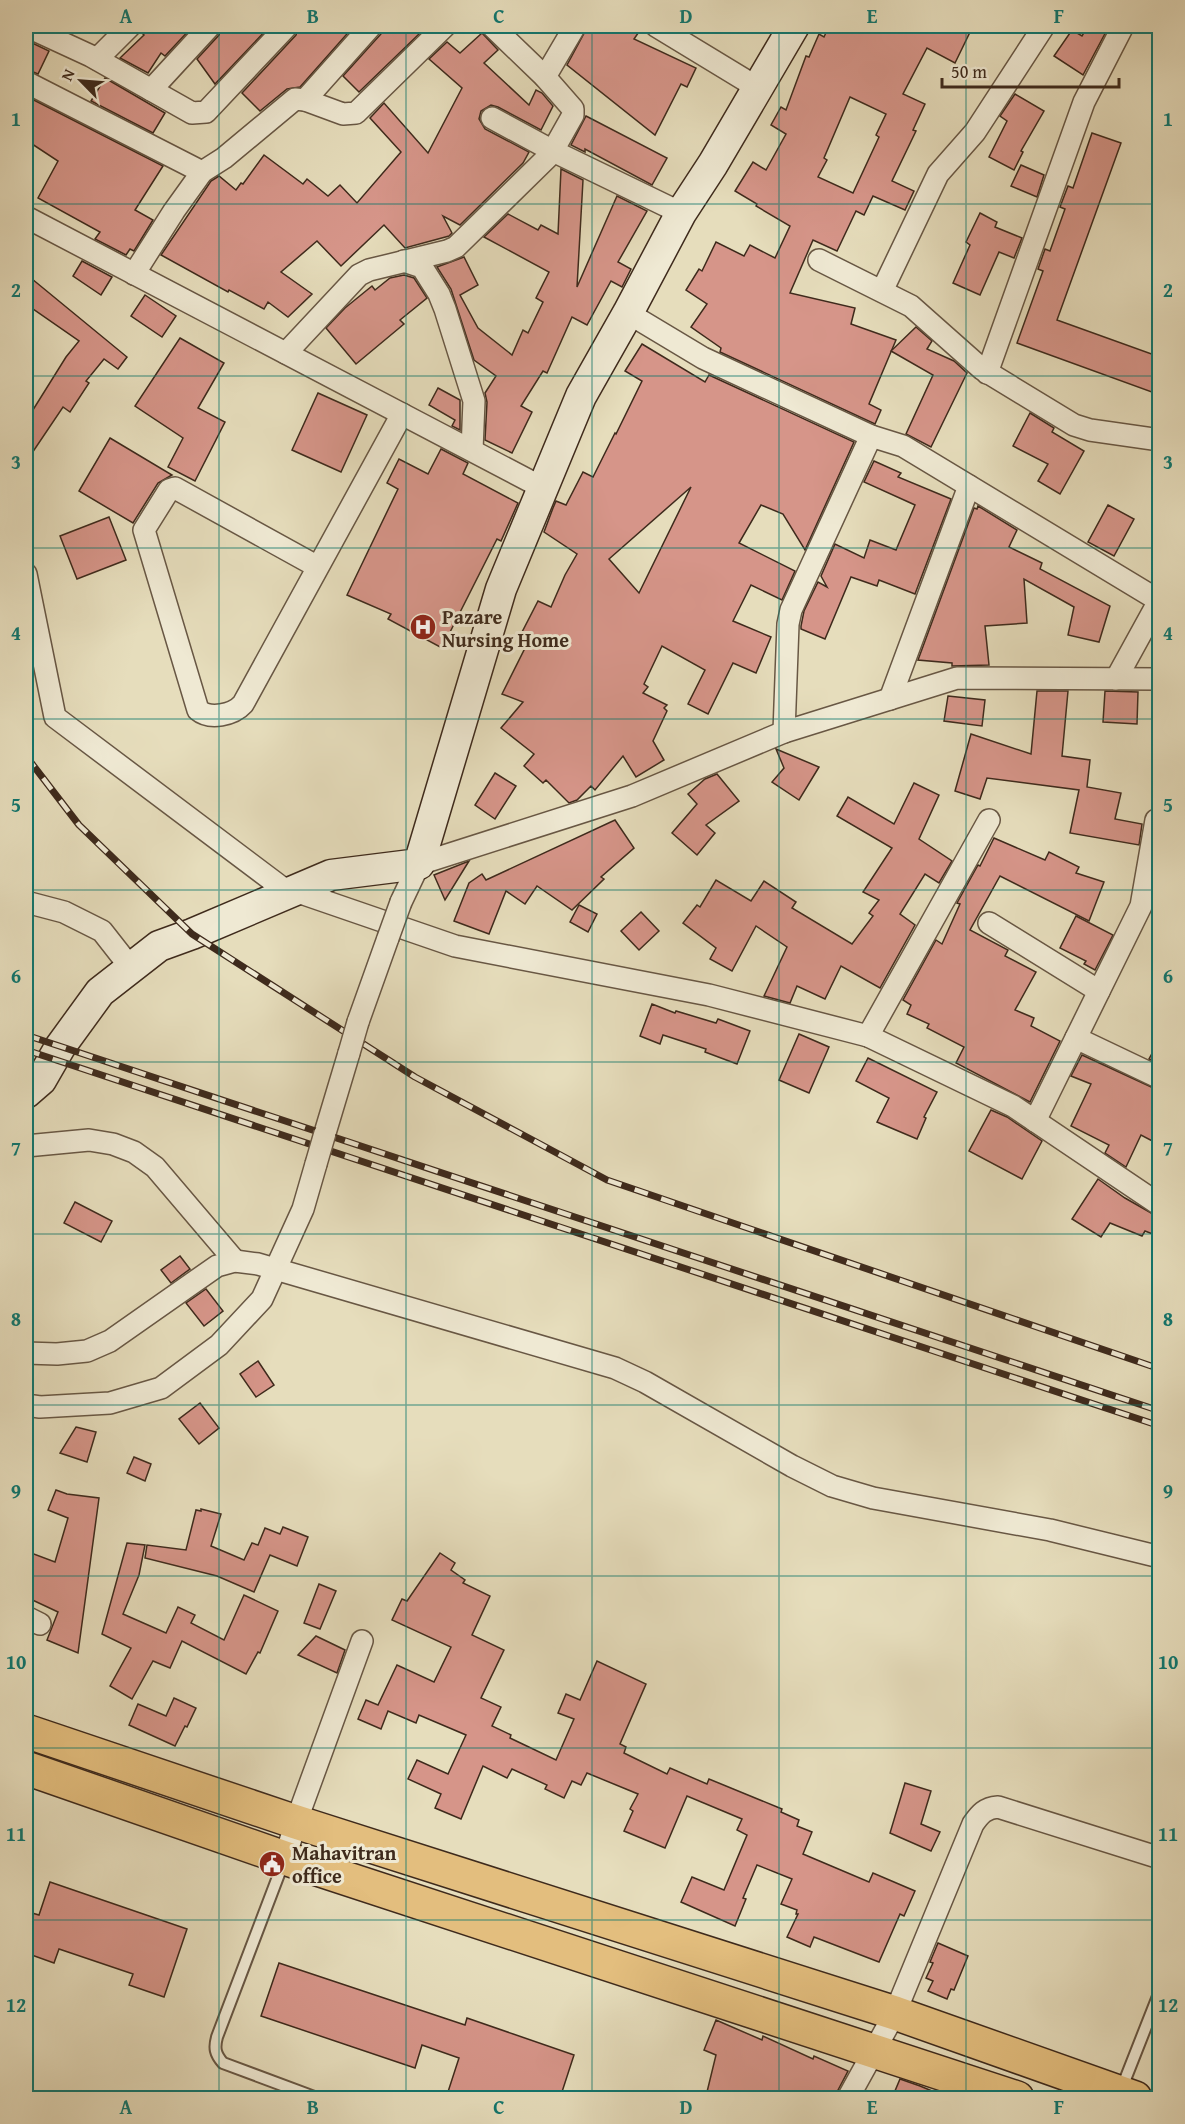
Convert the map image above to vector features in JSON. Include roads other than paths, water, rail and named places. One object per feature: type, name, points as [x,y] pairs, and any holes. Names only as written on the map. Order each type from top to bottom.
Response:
[{"type":"main road","points":[[26,1093],[41,1080],[60,1047],[100,992],[159,946],[332,875],[419,864],[501,589],[581,396],[681,213],[794,26]]},
{"type":"main road","points":[[26,1731],[296,1822],[895,2013],[1127,2096]]},
{"type":"main road","points":[[26,1768],[285,1858],[1017,2098]]},
{"type":"street","points":[[26,26],[55,32],[188,111],[206,112],[287,26]]},
{"type":"street","points":[[97,59],[130,26]]},
{"type":"street","points":[[151,90],[210,26]]},
{"type":"street","points":[[305,100],[371,26]]},
{"type":"street","points":[[135,274],[174,211],[202,172],[224,158],[295,99],[305,100],[343,114],[356,113],[445,26]]},
{"type":"street","points":[[286,353],[359,275],[369,270],[456,247],[553,151],[573,115],[573,109],[545,77],[492,26]]},
{"type":"street","points":[[545,77],[575,26]]},
{"type":"street","points":[[656,26],[758,88]]},
{"type":"street","points":[[882,291],[938,174],[978,128],[1044,26]]},
{"type":"street","points":[[987,373],[1084,102],[1123,26]]},
{"type":"street","points":[[26,81],[202,172]]},
{"type":"street","points":[[492,117],[553,151],[681,213]]},
{"type":"street","points":[[26,217],[543,488]]},
{"type":"street","points":[[819,260],[914,308],[987,373],[1081,428],[1160,440]]},
{"type":"street","points":[[404,261],[422,267],[439,294],[445,309],[474,401],[472,450]]},
{"type":"street","points":[[628,313],[703,358],[871,436],[903,446],[1159,600],[1116,679]]},
{"type":"street","points":[[318,567],[175,488],[169,490],[144,530],[198,710],[212,717],[241,707],[318,567],[402,414]]},
{"type":"street","points":[[784,732],[788,624],[791,610],[871,436]]},
{"type":"street","points":[[890,699],[969,486]]},
{"type":"street","points":[[26,574],[55,717],[292,892],[455,946],[709,995],[868,1036],[1013,1106],[1160,1205]]},
{"type":"street","points":[[26,1405],[40,1407],[110,1403],[161,1388],[219,1345],[262,1299],[303,1209],[358,1022],[401,902],[419,864],[632,796],[784,732],[957,678],[1160,679]]},
{"type":"street","points":[[868,1036],[989,820]]},
{"type":"street","points":[[1035,1121],[1099,991],[1151,902],[1156,820]]},
{"type":"street","points":[[26,902],[64,912],[102,931],[131,968]]},
{"type":"street","points":[[989,923],[1099,991]]},
{"type":"street","points":[[1077,1038],[1160,1078]]},
{"type":"street","points":[[26,1146],[89,1140],[113,1144],[134,1152],[155,1167],[235,1261]]},
{"type":"street","points":[[26,1353],[57,1354],[87,1351],[110,1341],[217,1266],[235,1261],[276,1269],[615,1368],[645,1382],[792,1466],[832,1486],[873,1498],[1050,1530],[1160,1557]]},
{"type":"street","points":[[285,1858],[362,1641]]},
{"type":"street","points":[[848,2098],[895,2013],[973,1824],[981,1813],[998,1807],[1160,1858]]},
{"type":"lane","points":[[285,1858],[214,2046],[216,2055],[223,2062],[317,2098]]},
{"type":"lane","points":[[1127,2096],[1155,2016],[1160,1991]]},
{"type":"railway","points":[[26,756],[79,825],[192,934],[415,1077],[607,1180],[1160,1369]]},
{"type":"railway","points":[[26,1035],[1160,1411]]},
{"type":"railway","points":[[26,1050],[1160,1426]]},
{"type":"place","name":"Pazare Nursing Home","points":[[423,627]]},
{"type":"place","name":"Mahavitran office","points":[[272,1864]]}]
